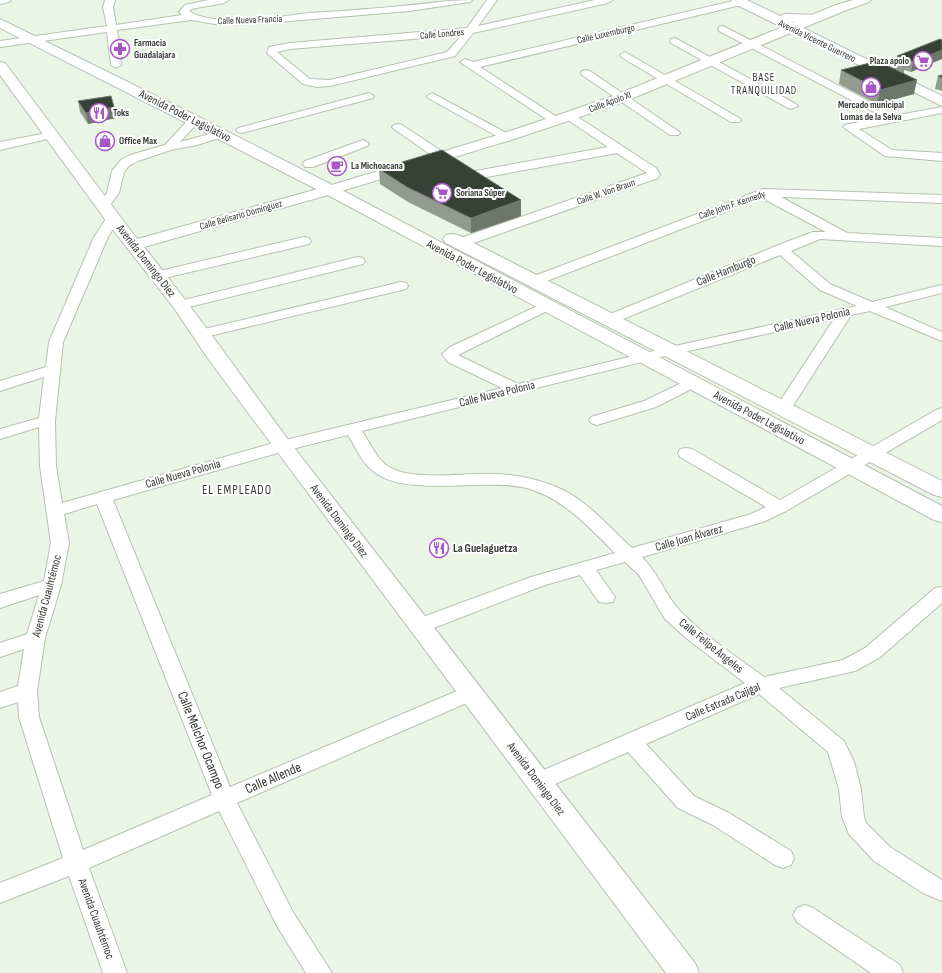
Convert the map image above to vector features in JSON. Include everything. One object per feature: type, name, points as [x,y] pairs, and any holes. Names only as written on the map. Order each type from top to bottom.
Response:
[{"type":"main road","name":"Avenida Vicente Guerrero","points":[[742,1],[942,94]]},
{"type":"main road","points":[[0,11],[121,67]]},
{"type":"main road","points":[[792,24],[817,18]]},
{"type":"main road","name":"Avenida Poder Legislativo","points":[[0,23],[330,190],[942,515]]},
{"type":"main road","name":"Avenida Vicente Guerrero","points":[[792,24],[942,102]]},
{"type":"main road","name":"Avenida Poder Legislativo","points":[[150,83],[348,184],[608,320],[872,453],[942,490]]},
{"type":"street","points":[[0,1],[6,0]]},
{"type":"street","points":[[110,0],[108,7],[112,34],[121,67]]},
{"type":"street","points":[[191,17],[184,12],[188,7],[224,0]]},
{"type":"street","name":"Calle Nueva Francia","points":[[0,44],[54,36],[112,34],[191,17],[201,20],[238,22],[419,8],[467,0]]},
{"type":"street","points":[[492,0],[470,31],[451,54],[556,121]]},
{"type":"street","name":"Calle Londres","points":[[451,54],[330,83],[317,84],[307,82],[275,56],[272,53],[270,46],[290,46],[470,31],[608,0]]},
{"type":"street","points":[[817,18],[865,0]]},
{"type":"street","name":"Calle Luxemburgo","points":[[471,66],[742,1]]},
{"type":"street","name":"Calle Apolo XI","points":[[348,184],[506,137],[621,98],[752,45],[792,24]]},
{"type":"street","points":[[723,29],[880,111]]},
{"type":"street","points":[[112,34],[153,32]]},
{"type":"street","points":[[675,41],[710,62],[792,106]]},
{"type":"street","points":[[625,55],[736,120]]},
{"type":"street","name":"Avenida Domingo Diez","points":[[0,66],[156,276],[181,305],[283,446],[684,973]]},
{"type":"street","points":[[586,73],[674,133]]},
{"type":"street","points":[[242,130],[369,96]]},
{"type":"street","points":[[432,96],[506,137]]},
{"type":"street","points":[[942,110],[849,127],[851,130],[889,153],[942,157]]},
{"type":"street","name":"Calle W. Von Braun","points":[[460,243],[654,174],[652,171],[569,116]]},
{"type":"street","points":[[169,147],[194,120]]},
{"type":"street","points":[[398,127],[483,184]]},
{"type":"street","name":"Avenida Cuauhtémoc","points":[[113,972],[29,717],[27,691],[35,638],[52,585],[60,543],[48,466],[47,421],[52,370],[56,342],[101,237],[118,171],[125,163],[134,158],[169,147],[193,143],[221,134]]},
{"type":"street","points":[[0,146],[52,135]]},
{"type":"street","points":[[309,164],[363,144]]},
{"type":"street","points":[[470,176],[618,149]]},
{"type":"street","name":"Calle Belisario Domínguez","points":[[133,244],[348,184]]},
{"type":"street","name":"Calle John F. Kennedy","points":[[534,281],[763,193],[942,199]]},
{"type":"street","name":"Calle Hamburgo","points":[[763,193],[846,237]]},
{"type":"street","points":[[520,209],[533,217]]},
{"type":"street","name":"Calle Hamburgo","points":[[608,320],[780,249],[818,235],[942,242]]},
{"type":"street","points":[[156,276],[304,240]]},
{"type":"street","points":[[780,249],[825,287],[942,337]]},
{"type":"street","points":[[181,305],[358,261]]},
{"type":"street","points":[[201,334],[401,286]]},
{"type":"street","name":"Calle Nueva Polonia","points":[[54,510],[283,446],[670,351],[870,307],[942,289]]},
{"type":"street","points":[[517,389],[453,359],[449,354],[546,306]]},
{"type":"street","points":[[782,409],[846,312]]},
{"type":"street","points":[[0,386],[52,370]]},
{"type":"street","points":[[597,420],[650,404],[692,383]]},
{"type":"street","name":"Calle Juan Álvarez","points":[[419,626],[538,581],[757,518],[780,507],[942,412]]},
{"type":"street","points":[[0,434],[28,425],[47,421]]},
{"type":"street","name":"Calle Felipe Ángeles","points":[[353,429],[372,461],[383,471],[402,478],[427,480],[498,479],[524,482],[549,490],[570,502],[587,515],[645,571],[672,614],[693,634],[761,685],[837,747],[843,762],[850,789],[853,817],[857,828],[882,854],[931,886],[942,891]]},
{"type":"street","points":[[686,453],[780,507]]},
{"type":"street","name":"Calle Melchor Ocampo","points":[[103,497],[224,799],[285,919],[320,973]]},
{"type":"street","points":[[585,568],[606,597]]},
{"type":"street","points":[[0,601],[52,585]]},
{"type":"street","name":"Calle Estrada Cajigal","points":[[538,782],[761,685],[848,666],[872,653],[942,593]]},
{"type":"street","points":[[0,650],[35,638]]},
{"type":"street","points":[[0,700],[27,691]]},
{"type":"street","name":"Calle Allende","points":[[0,893],[76,863],[471,693]]},
{"type":"street","points":[[632,742],[686,802],[721,818],[784,858]]},
{"type":"street","points":[[805,915],[891,973]]},
{"type":"building","points":[[940,39],[942,40],[942,50],[913,62],[897,56]]},
{"type":"building","points":[[903,58],[905,65],[895,60]]},
{"type":"building","points":[[878,61],[917,80],[880,90],[841,70]]},
{"type":"building","points":[[111,96],[114,107],[86,113],[78,101]]},
{"type":"building","points":[[442,150],[521,200],[471,218],[407,187],[379,169]]},
{"type":"place","name":"Farmacia Guadalajara","points":[[120,49]]},
{"type":"place","name":"Plaza apolo","points":[[923,61]]},
{"type":"place","name":"Mercado municipal Lomas de la Selva","points":[[871,87]]},
{"type":"place","name":"Toks","points":[[99,113]]},
{"type":"place","name":"Office Max","points":[[105,141]]},
{"type":"place","name":"La Michoacana","points":[[337,166]]},
{"type":"place","name":"Soriana Súper","points":[[442,193]]},
{"type":"place","name":"La Guelaguetza","points":[[439,548]]},
{"type":"district","name":"BASE TRANQUILIDAD","points":[[764,83]]},
{"type":"district","name":"EL EMPLEADO","points":[[237,490]]}]
